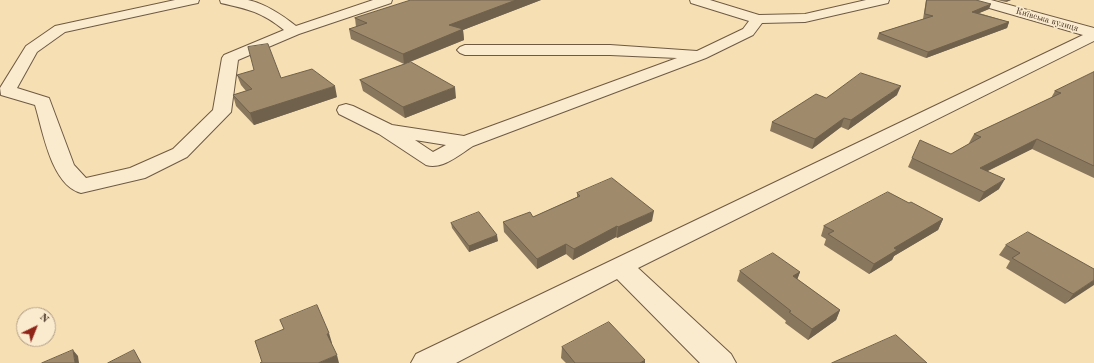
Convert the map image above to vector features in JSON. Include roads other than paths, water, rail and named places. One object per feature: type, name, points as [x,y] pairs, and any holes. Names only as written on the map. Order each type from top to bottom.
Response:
[{"type":"street","points":[[193,0],[60,29],[31,49],[7,91],[44,102],[64,167],[81,186],[138,173],[180,153],[222,112],[230,58],[294,31],[386,0]]},
{"type":"street","points":[[226,0],[258,8],[294,31]]},
{"type":"street","points":[[696,0],[758,19],[805,18],[883,0]]},
{"type":"street","name":"Київська вулиця","points":[[977,0],[1094,34]]},
{"type":"street","points":[[346,110],[386,130],[466,142],[700,55],[748,32],[758,19]]},
{"type":"street","points":[[427,363],[620,266],[1094,34]]},
{"type":"street","points":[[465,50],[610,50],[700,55]]},
{"type":"street","points":[[620,266],[720,363]]}]
